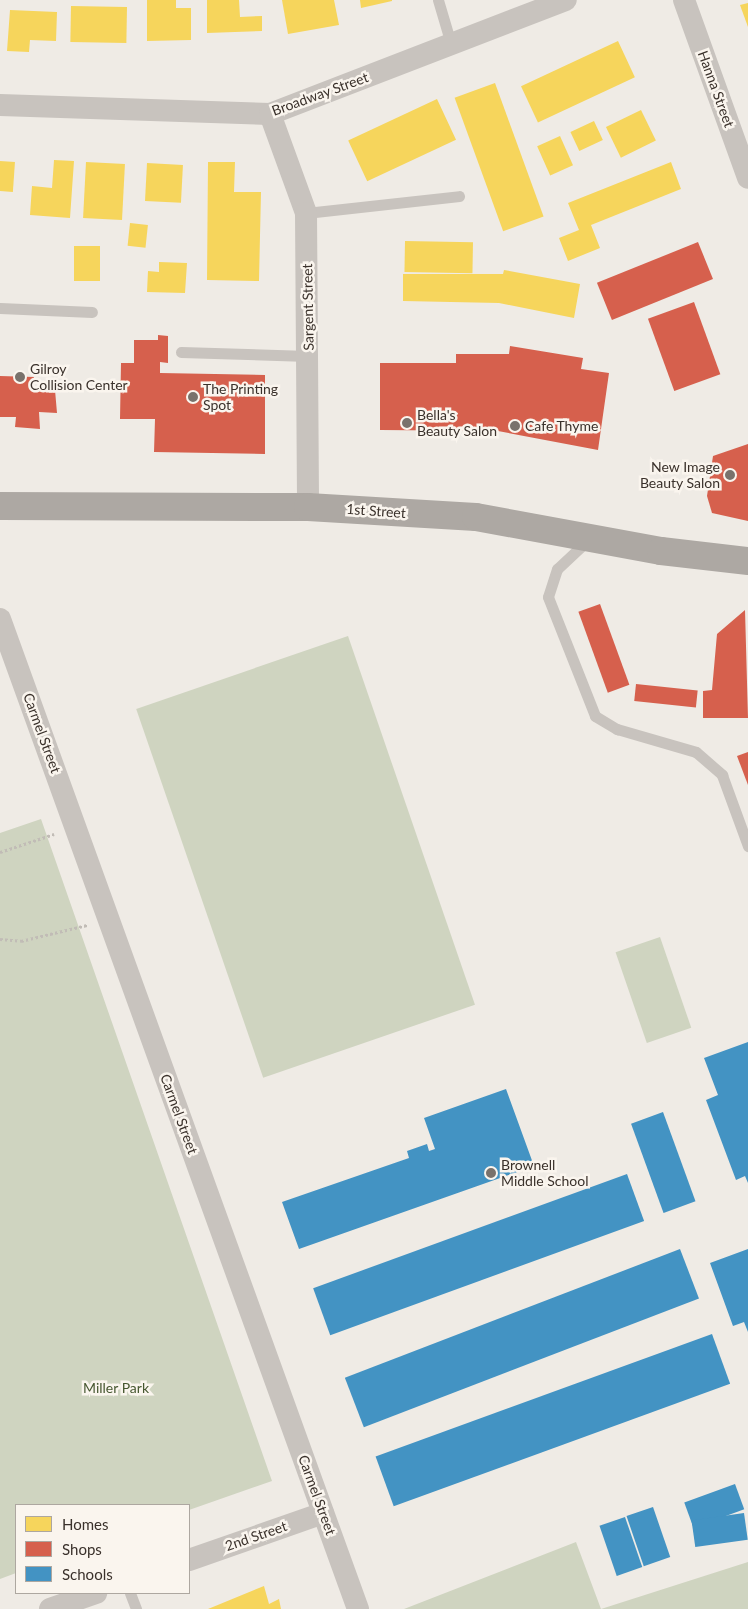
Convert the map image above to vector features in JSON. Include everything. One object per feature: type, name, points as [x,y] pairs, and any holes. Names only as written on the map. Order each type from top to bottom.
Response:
[{"type":"main road","name":"1st Street","points":[[0,506],[308,507],[476,517],[589,539],[748,561]]},
{"type":"street","name":"Broadway Street","points":[[0,105],[270,114],[566,0]]},
{"type":"street","name":"Hanna Street","points":[[684,0],[744,154],[748,178]]},
{"type":"street","name":"Sargent Street","points":[[270,114],[306,213],[308,507]]},
{"type":"street","name":"Carmel Street","points":[[0,619],[358,1609]]},
{"type":"street","name":"2nd Street","points":[[190,1560],[323,1513]]},
{"type":"street","points":[[50,1609],[93,1594]]},
{"type":"lane","points":[[438,0],[451,44]]},
{"type":"lane","points":[[306,213],[459,196]]},
{"type":"lane","points":[[0,308],[92,312]]},
{"type":"lane","points":[[181,352],[308,356]]},
{"type":"lane","points":[[589,539],[557,569],[548,597],[595,716],[617,729],[696,752],[722,774],[748,846]]},
{"type":"lane","points":[[130,1594],[136,1609]]},
{"type":"path","points":[[0,852],[76,827]]},
{"type":"path","points":[[0,939],[21,941],[109,919]]},
{"type":"green space","points":[[348,636],[475,1005],[263,1078],[136,709]]},
{"type":"green space","name":"Miller Park","points":[[41,819],[272,1481],[190,1510],[190,1504],[15,1504],[15,1573],[0,1579],[0,833]]},
{"type":"green space","points":[[660,937],[691,1028],[647,1043],[616,952]]},
{"type":"green space","points":[[576,1542],[601,1609],[404,1609]]},
{"type":"green space","points":[[748,1562],[748,1609],[601,1609]]},
{"type":"building: Homes","points":[[147,0],[176,0],[176,8],[191,8],[191,40],[147,41]]},
{"type":"building: Homes","points":[[207,0],[239,0],[240,17],[262,16],[262,31],[207,33]]},
{"type":"building: Homes","points":[[282,0],[334,0],[339,25],[288,34]]},
{"type":"building: Homes","points":[[360,0],[392,0],[392,1],[361,8]]},
{"type":"building: Homes","points":[[748,3],[748,27],[740,5]]},
{"type":"building: Homes","points":[[71,6],[127,7],[126,43],[70,42]]},
{"type":"building: Homes","points":[[10,10],[57,12],[56,41],[30,40],[29,52],[7,51]]},
{"type":"building: Homes","points":[[618,41],[635,77],[538,122],[521,86]]},
{"type":"building: Homes","points":[[495,83],[544,216],[503,231],[455,98]]},
{"type":"building: Homes","points":[[437,99],[456,140],[367,181],[348,140]]},
{"type":"building: Homes","points":[[641,110],[656,141],[621,158],[606,127]]},
{"type":"building: Homes","points":[[594,121],[603,140],[579,151],[570,132]]},
{"type":"building: Homes","points":[[560,136],[573,165],[550,175],[537,146]]},
{"type":"building: Homes","points":[[54,160],[74,161],[70,218],[30,215],[32,186],[52,188]]},
{"type":"building: Homes","points":[[0,161],[15,162],[13,192],[0,191]]},
{"type":"building: Homes","points":[[86,162],[125,164],[122,220],[83,218]]},
{"type":"building: Homes","points":[[208,162],[235,162],[234,192],[261,192],[259,281],[207,280]]},
{"type":"building: Homes","points":[[671,162],[681,189],[591,225],[600,248],[568,261],[559,238],[579,230],[568,203]]},
{"type":"building: Homes","points":[[147,163],[183,165],[181,203],[145,201]]},
{"type":"building: Homes","points":[[130,223],[148,225],[145,248],[128,246]]},
{"type":"building: Homes","points":[[405,241],[473,242],[472,273],[404,272]]},
{"type":"building: Homes","points":[[74,246],[100,246],[100,281],[74,281]]},
{"type":"building: Homes","points":[[159,262],[187,263],[185,293],[147,292],[148,271],[159,272]]},
{"type":"building: Homes","points":[[504,270],[580,284],[574,318],[499,303],[403,301],[403,274],[503,274]]},
{"type":"building: Homes","points":[[264,1586],[269,1604],[279,1599],[281,1609],[208,1609]]},
{"type":"building: Shops","points":[[698,242],[713,279],[612,320],[597,283]]},
{"type":"building: Shops","points":[[694,302],[720,374],[674,391],[648,319]]},
{"type":"building: Shops","name":"The Printing Spot","points":[[158,335],[168,336],[168,363],[160,362],[160,373],[265,375],[265,454],[154,452],[155,419],[120,419],[121,363],[134,363],[134,340],[158,340]]},
{"type":"building: Shops","points":[[510,346],[583,358],[581,369],[609,373],[598,450],[498,431],[380,430],[380,363],[456,363],[456,354],[509,354]]},
{"type":"building: Shops","points":[[0,376],[34,377],[33,389],[55,390],[57,413],[39,412],[40,429],[15,427],[16,417],[0,417]]},
{"type":"building: Shops","points":[[748,444],[748,521],[712,513],[707,496],[713,456]]},
{"type":"building: Shops","points":[[600,604],[629,685],[608,693],[578,612]]},
{"type":"building: Shops","points":[[745,610],[748,718],[703,718],[703,691],[712,690],[717,634]]},
{"type":"building: Shops","points":[[636,684],[698,690],[696,707],[634,701]]},
{"type":"building: Shops","points":[[748,752],[748,785],[737,756]]},
{"type":"building: Schools","points":[[748,1042],[748,1183],[745,1176],[736,1180],[706,1100],[718,1095],[704,1058]]},
{"type":"building: Schools","points":[[506,1089],[534,1166],[299,1249],[282,1202],[409,1158],[407,1151],[427,1144],[429,1151],[435,1149],[424,1118]]},
{"type":"building: Schools","points":[[663,1112],[695,1201],[664,1213],[631,1124]]},
{"type":"building: Schools","points":[[627,1174],[644,1221],[330,1335],[313,1288]]},
{"type":"building: Schools","points":[[680,1249],[699,1298],[364,1427],[345,1378]]},
{"type":"building: Schools","points":[[748,1249],[748,1332],[744,1322],[733,1326],[710,1263]]},
{"type":"building: Schools","points":[[712,1334],[730,1384],[394,1506],[376,1456]]},
{"type":"building: Schools","points":[[735,1484],[744,1509],[693,1528],[684,1502]]},
{"type":"building: Schools","points":[[653,1507],[670,1557],[644,1566],[627,1516]]},
{"type":"building: Schools","points":[[744,1513],[748,1540],[695,1547],[692,1520]]},
{"type":"building: Schools","points":[[625,1517],[642,1567],[617,1576],[599,1526]]},
{"type":"place","name":"Gilroy Collision Center","points":[[20,377]]},
{"type":"place","name":"The Printing Spot","points":[[193,397]]},
{"type":"place","name":"Bella's Beauty Salon","points":[[407,423]]},
{"type":"place","name":"Cafe Thyme","points":[[515,426]]},
{"type":"place","name":"New Image Beauty Salon","points":[[730,475]]},
{"type":"place","name":"Brownell Middle School","points":[[491,1173]]}]
